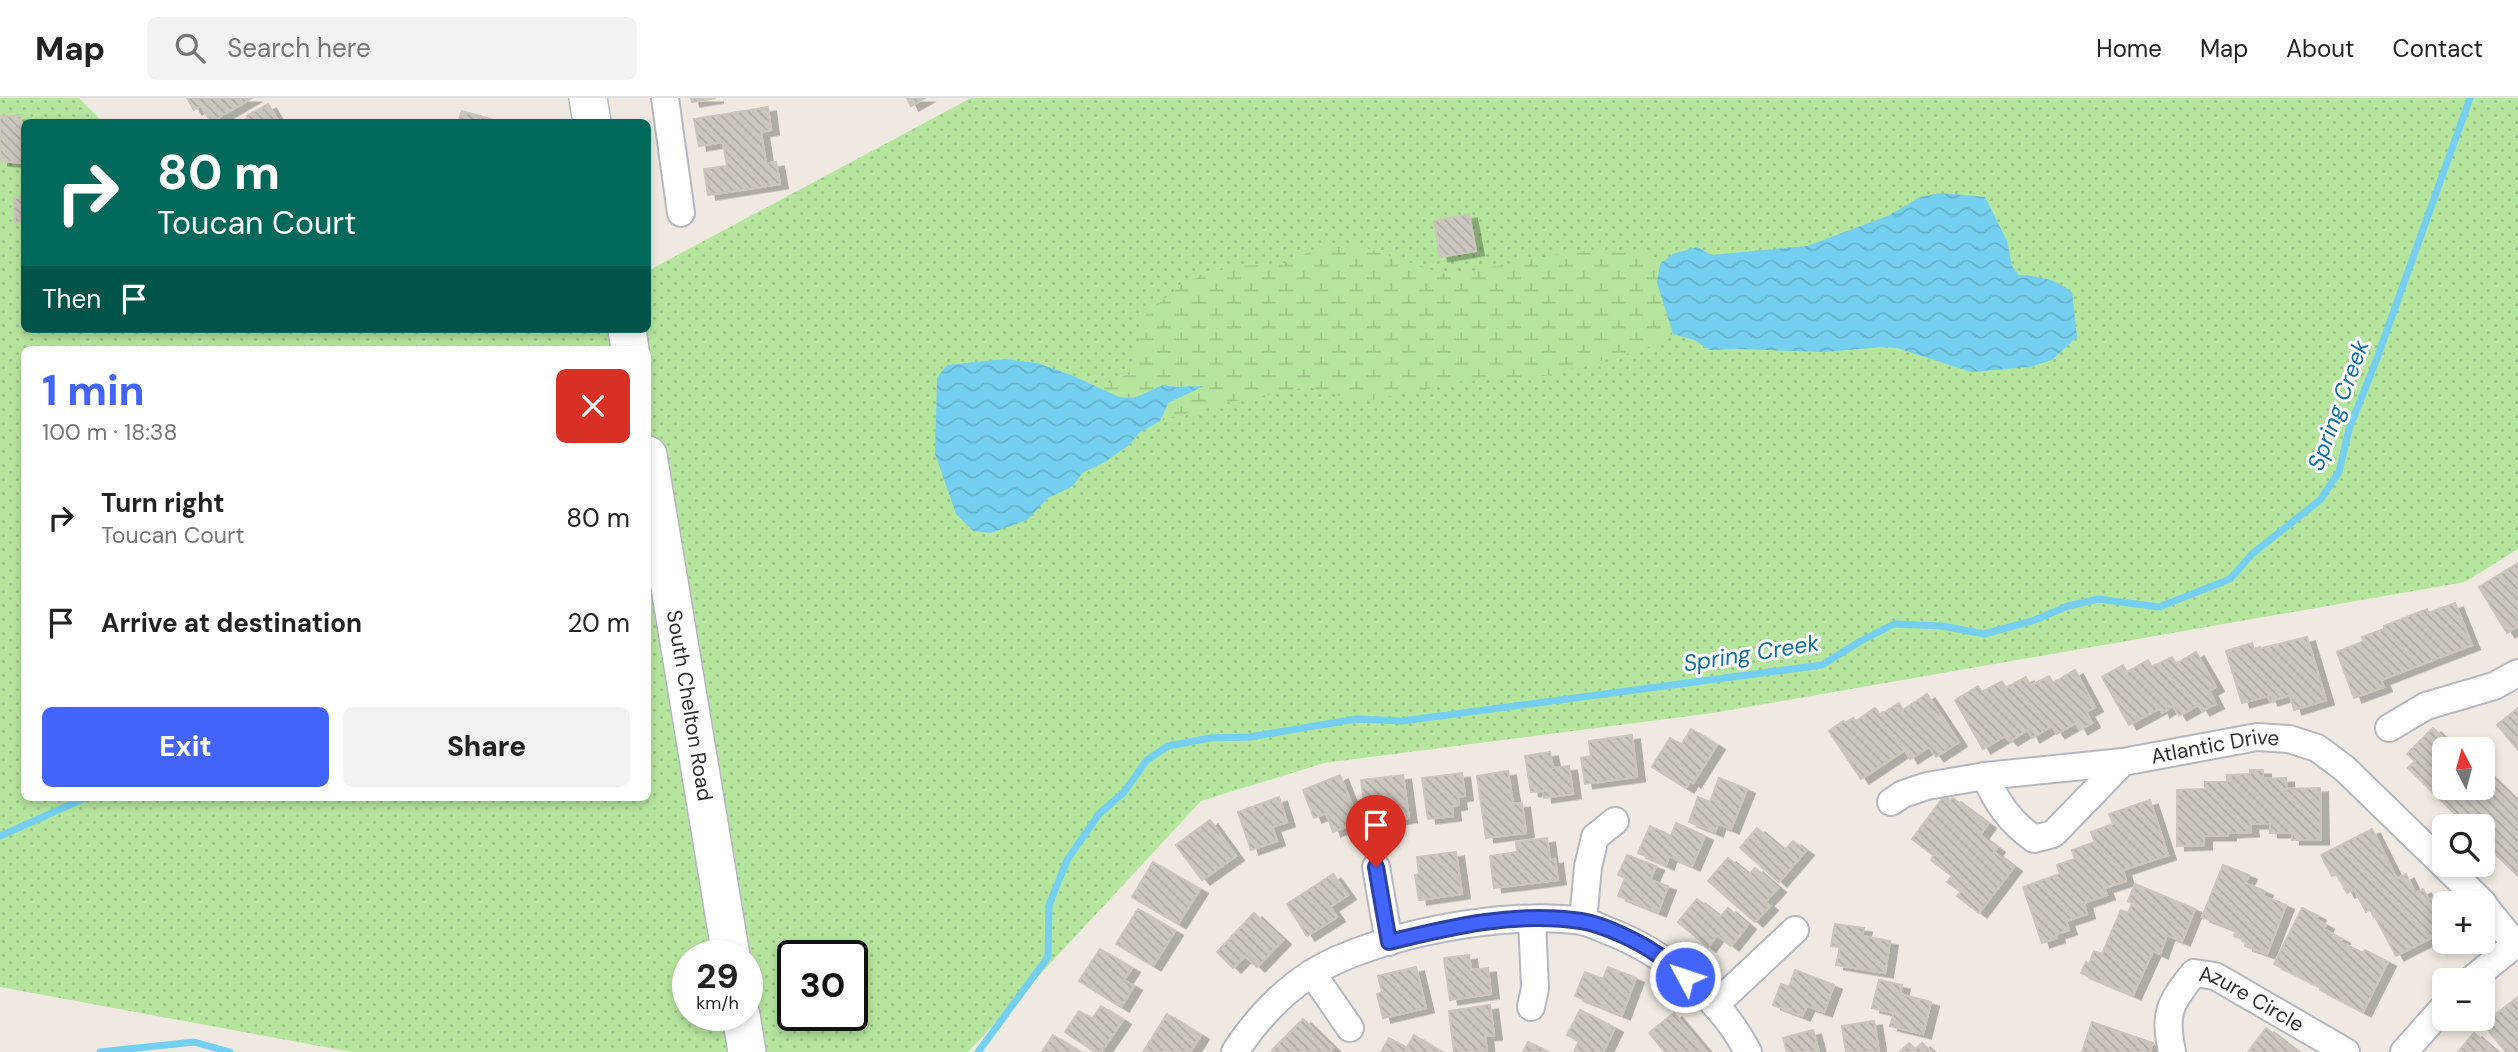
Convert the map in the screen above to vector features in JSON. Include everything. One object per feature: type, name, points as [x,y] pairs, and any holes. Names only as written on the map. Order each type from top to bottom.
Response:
[{"type":"main road","points":[[588,98],[592,119]]},
{"type":"main road","name":"South Chelton Road","points":[[651,473],[728,940]]},
{"type":"main road","points":[[744,1031],[747,1052]]},
{"type":"street","points":[[665,98],[681,213]]},
{"type":"street","points":[[2389,728],[2426,706],[2494,687],[2518,673]]},
{"type":"street","name":"Atlantic Drive","points":[[1891,802],[1903,794],[1927,786],[1985,776],[2123,762],[2257,737],[2289,739],[2317,748],[2344,768],[2471,891]]},
{"type":"street","points":[[1985,776],[1999,806],[2018,828],[2034,839],[2053,834],[2123,762]]},
{"type":"street","points":[[1583,921],[1588,867],[1595,837],[1615,821]]},
{"type":"street","points":[[1376,867],[1389,942]]},
{"type":"street","name":"Atlantic Drive","points":[[2495,918],[2516,943]]},
{"type":"street","points":[[1531,1007],[1535,988],[1532,919]]},
{"type":"street","points":[[1234,1052],[1249,1030],[1283,994],[1312,973],[1346,955],[1444,929],[1532,919],[1583,921],[1656,953],[1715,1005],[1740,1036],[1748,1052]]},
{"type":"street","points":[[1715,1005],[1795,930]]},
{"type":"street","points":[[2486,968],[2516,943]]},
{"type":"street","points":[[1312,973],[1350,1028]]},
{"type":"street","name":"Azure Circle","points":[[2172,1052],[2166,1025],[2175,996],[2194,973],[2215,976],[2346,1052]]},
{"type":"street","points":[[2404,1052],[2432,1021]]},
{"type":"green space","points":[[0,98],[79,98],[100,119],[21,119],[21,333],[651,333],[651,270],[971,98],[2518,98],[2518,549],[2465,582],[1713,713],[1324,763],[1201,801],[968,1052],[352,1052],[0,987]]},
{"type":"green space","points":[[1360,246],[1449,275],[1576,251],[1641,253],[1660,264],[1657,283],[1673,334],[1652,346],[1545,376],[1468,381],[1361,402],[1309,387],[1215,405],[1160,421],[1168,403],[1202,386],[1163,385],[1134,398],[1119,397],[1098,389],[1128,374],[1139,344],[1139,320],[1185,282],[1234,266],[1283,264],[1319,247]]},
{"type":"water","points":[[1941,193],[1985,197],[2007,241],[2012,266],[2019,275],[2047,279],[2072,292],[2077,337],[2052,360],[2030,367],[1971,372],[1897,348],[1824,352],[1710,350],[1694,340],[1673,334],[1657,283],[1660,264],[1673,254],[1697,247],[1711,255],[1807,246],[1890,215],[1920,197]]},
{"type":"water","points":[[1005,359],[1037,363],[1119,397],[1134,398],[1163,385],[1204,386],[1168,403],[1160,421],[1139,433],[1129,445],[1105,462],[1082,473],[1073,486],[1048,498],[1027,520],[991,533],[973,531],[956,514],[935,454],[937,378],[947,365]]},
{"type":"building","points":[[187,98],[252,98],[216,119],[209,119],[201,106],[194,110]]},
{"type":"building","points":[[691,98],[716,98],[692,102]]},
{"type":"building","points":[[907,98],[925,98],[911,106]]},
{"type":"building","points":[[268,104],[277,119],[246,119]]},
{"type":"building","points":[[768,107],[771,130],[761,132],[766,164],[776,162],[780,184],[708,195],[704,169],[727,166],[723,142],[699,146],[694,119]]},
{"type":"building","points":[[462,111],[490,119],[459,119]]},
{"type":"building","points":[[0,116],[21,116],[21,163],[0,161]]},
{"type":"building","points":[[21,197],[21,221],[15,222],[14,198]]},
{"type":"building","points":[[1469,214],[1476,251],[1440,257],[1434,221]]},
{"type":"building","points":[[2518,563],[2518,626],[2507,633],[2479,587]]},
{"type":"building","points":[[2455,603],[2472,645],[2381,680],[2384,687],[2354,698],[2337,652],[2364,641],[2362,637],[2384,629],[2384,626],[2427,609],[2428,613]]},
{"type":"building","points":[[2307,637],[2326,700],[2294,710],[2290,695],[2270,701],[2268,696],[2242,703],[2226,651],[2252,643],[2254,650]]},
{"type":"building","points":[[2196,652],[2216,687],[2209,691],[2216,704],[2202,711],[2198,705],[2179,716],[2173,706],[2162,713],[2160,708],[2129,725],[2102,677],[2123,665],[2127,672],[2148,660],[2152,667],[2172,657],[2176,664]]},
{"type":"building","points":[[2075,670],[2095,707],[2086,712],[2092,723],[2080,730],[2076,723],[2057,734],[2052,726],[2032,738],[2028,730],[2010,741],[2005,736],[1983,749],[1955,700],[1978,686],[1982,692],[2002,681],[2006,688],[2026,677],[2030,686],[2049,676],[2053,683]]},
{"type":"building","points":[[1927,694],[1959,742],[1936,757],[1929,747],[1910,759],[1905,750],[1861,779],[1829,731],[1843,721],[1845,723],[1853,718],[1856,721],[1875,708],[1880,715],[1899,703],[1903,710]]},
{"type":"building","points":[[2518,708],[2518,750],[2497,725]]},
{"type":"building","points":[[2433,728],[2442,737],[2432,737],[2432,792],[2408,768],[2415,761],[2407,754]]},
{"type":"building","points":[[1691,729],[1717,745],[1693,783],[1690,781],[1686,788],[1652,767],[1670,738],[1681,745]]},
{"type":"building","points":[[1632,735],[1637,777],[1585,784],[1581,758],[1591,756],[1589,741]]},
{"type":"building","points":[[1550,752],[1553,768],[1569,766],[1573,794],[1544,798],[1543,791],[1531,792],[1525,756]]},
{"type":"building","points":[[2250,770],[2263,770],[2263,779],[2286,778],[2287,789],[2320,788],[2321,840],[2292,840],[2292,833],[2270,833],[2270,824],[2250,824],[2251,832],[2204,836],[2204,845],[2177,846],[2177,790],[2205,789],[2205,782],[2227,782],[2227,775],[2250,774]]},
{"type":"building","points":[[1508,771],[1513,804],[1522,803],[1526,833],[1486,838],[1477,776]]},
{"type":"building","points":[[1462,773],[1465,796],[1458,797],[1459,805],[1452,806],[1453,816],[1428,819],[1422,778]]},
{"type":"building","points":[[1340,775],[1359,822],[1333,832],[1326,813],[1314,818],[1303,790]]},
{"type":"building","points":[[1403,775],[1409,818],[1367,824],[1361,780]]},
{"type":"building","points":[[1719,778],[1747,789],[1731,829],[1718,824],[1715,832],[1689,822],[1698,797],[1710,802]]},
{"type":"building","points":[[2496,782],[2518,803],[2518,876],[2495,854],[2495,814],[2455,814],[2441,800],[2496,800]]},
{"type":"building","points":[[1944,796],[1950,800],[1953,798],[1988,824],[1980,835],[1997,848],[1994,852],[2014,867],[1979,913],[1957,896],[1961,892],[1947,882],[1952,876],[1931,860],[1934,856],[1912,839]]},
{"type":"building","points":[[1279,797],[1287,822],[1272,827],[1277,841],[1251,850],[1238,812]]},
{"type":"building","points":[[2150,800],[2168,855],[2123,870],[2126,881],[2104,888],[2107,895],[2084,903],[2087,914],[2066,921],[2069,930],[2042,943],[2023,887],[2060,874],[2057,865],[2075,859],[2072,850],[2095,842],[2091,832],[2113,824],[2109,814]]},
{"type":"building","points":[[1210,820],[1236,856],[1202,880],[1176,845]]},
{"type":"building","points":[[1676,823],[1705,836],[1692,866],[1669,856],[1666,865],[1638,853],[1650,826],[1671,836]]},
{"type":"building","points":[[1757,828],[1784,851],[1793,841],[1806,851],[1779,882],[1740,848]]},
{"type":"building","points":[[2372,829],[2397,879],[2406,874],[2415,893],[2423,889],[2429,900],[2432,898],[2432,938],[2396,956],[2371,909],[2366,912],[2354,889],[2347,893],[2337,874],[2332,876],[2321,855]]},
{"type":"building","points":[[1547,838],[1550,860],[1555,859],[1558,880],[1494,888],[1490,856],[1517,852],[1516,842]]},
{"type":"building","points":[[1456,852],[1462,894],[1419,900],[1415,875],[1419,874],[1417,857]]},
{"type":"building","points":[[1627,855],[1656,866],[1650,880],[1668,886],[1658,912],[1618,896],[1625,878],[1618,875]]},
{"type":"building","points":[[1728,858],[1749,875],[1755,868],[1778,888],[1765,902],[1770,906],[1755,922],[1708,881]]},
{"type":"building","points":[[1153,862],[1200,889],[1178,924],[1132,897]]},
{"type":"building","points":[[2223,865],[2249,875],[2245,883],[2265,891],[2263,896],[2286,905],[2267,954],[2245,946],[2246,941],[2234,936],[2236,930],[2202,917]]},
{"type":"building","points":[[1333,874],[1348,895],[1330,907],[1337,917],[1307,936],[1287,904]]},
{"type":"building","points":[[2135,884],[2195,909],[2182,941],[2167,935],[2160,954],[2153,951],[2133,995],[2081,973],[2086,962],[2089,964],[2094,951],[2102,954],[2121,910],[2128,913],[2132,903],[2128,901]]},
{"type":"building","points":[[1697,899],[1720,917],[1728,908],[1748,925],[1731,946],[1717,935],[1708,947],[1678,922]]},
{"type":"building","points":[[2302,908],[2318,916],[2316,919],[2326,925],[2324,929],[2342,939],[2340,942],[2363,953],[2365,950],[2388,962],[2363,1012],[2274,964]]},
{"type":"building","points":[[1138,909],[1175,931],[1153,966],[1116,944]]},
{"type":"building","points":[[1254,913],[1283,940],[1257,967],[1245,956],[1233,968],[1217,952]]},
{"type":"building","points":[[1835,924],[1864,928],[1862,936],[1890,941],[1885,973],[1836,965],[1840,947],[1831,946]]},
{"type":"building","points":[[1100,949],[1132,968],[1124,980],[1134,986],[1121,1007],[1079,981]]},
{"type":"building","points":[[1469,955],[1471,970],[1488,968],[1491,994],[1450,1000],[1444,958]]},
{"type":"building","points":[[1416,967],[1426,1008],[1383,1018],[1377,994],[1382,992],[1378,976]]},
{"type":"building","points":[[1608,967],[1636,978],[1622,1015],[1575,996],[1585,972],[1603,979]]},
{"type":"building","points":[[1795,970],[1834,985],[1824,1012],[1807,1006],[1802,1016],[1773,1005],[1781,984],[1789,987]]},
{"type":"building","points":[[1879,980],[1902,985],[1900,994],[1931,1002],[1923,1034],[1890,1026],[1894,1013],[1872,1008]]},
{"type":"building","points":[[2518,997],[2518,1052],[2506,1052],[2489,1031],[2495,1031],[2495,1015]]},
{"type":"building","points":[[1490,1005],[1494,1035],[1485,1036],[1487,1052],[1454,1052],[1449,1011]]},
{"type":"building","points":[[1101,1006],[1123,1020],[1101,1052],[1095,1052],[1065,1032],[1079,1011],[1092,1019]]},
{"type":"building","points":[[1580,1010],[1615,1028],[1603,1052],[1574,1052],[1579,1041],[1567,1035]]},
{"type":"building","points":[[1674,1013],[1707,1052],[1665,1052],[1649,1033]]},
{"type":"building","points":[[1167,1014],[1201,1035],[1190,1052],[1143,1052]]},
{"type":"building","points":[[1303,1019],[1333,1048],[1329,1052],[1274,1052],[1272,1050]]},
{"type":"building","points":[[1874,1021],[1879,1052],[1846,1052],[1842,1026]]},
{"type":"building","points":[[2092,1022],[2153,1043],[2150,1052],[2082,1052]]},
{"type":"building","points":[[2266,1028],[2297,1052],[2248,1052]]},
{"type":"building","points":[[1813,1030],[1819,1052],[1787,1052],[1783,1038]]},
{"type":"building","points":[[2474,1033],[2496,1052],[2458,1052]]},
{"type":"building","points":[[1053,1035],[1080,1052],[1042,1052]]},
{"type":"building","points":[[1414,1035],[1441,1052],[1381,1052],[1389,1038],[1407,1048]]},
{"type":"building","points":[[1528,1042],[1549,1052],[1523,1052]]},
{"type":"building","points":[[1909,1043],[1916,1049],[1922,1043],[1932,1052],[1900,1052]]},
{"type":"waterway","name":"Spring Creek","points":[[978,1052],[1048,957],[1049,905],[1067,860],[1099,814],[1124,792],[1147,760],[1168,746],[1210,738],[1249,737],[1356,719],[1402,721],[1822,665],[1894,624],[1942,626],[1984,634],[2035,620],[2068,606],[2098,599],[2159,607],[2230,579],[2252,554],[2320,500],[2339,472],[2349,429],[2470,98]]},
{"type":"waterway","points":[[0,836],[78,801]]},
{"type":"waterway","name":"Spring Creek","points":[[100,1052],[194,1042],[230,1052]]},
{"type":"route","points":[[1376,867],[1389,942],[1485,923],[1532,919],[1583,921],[1656,953],[1685,977]]}]
